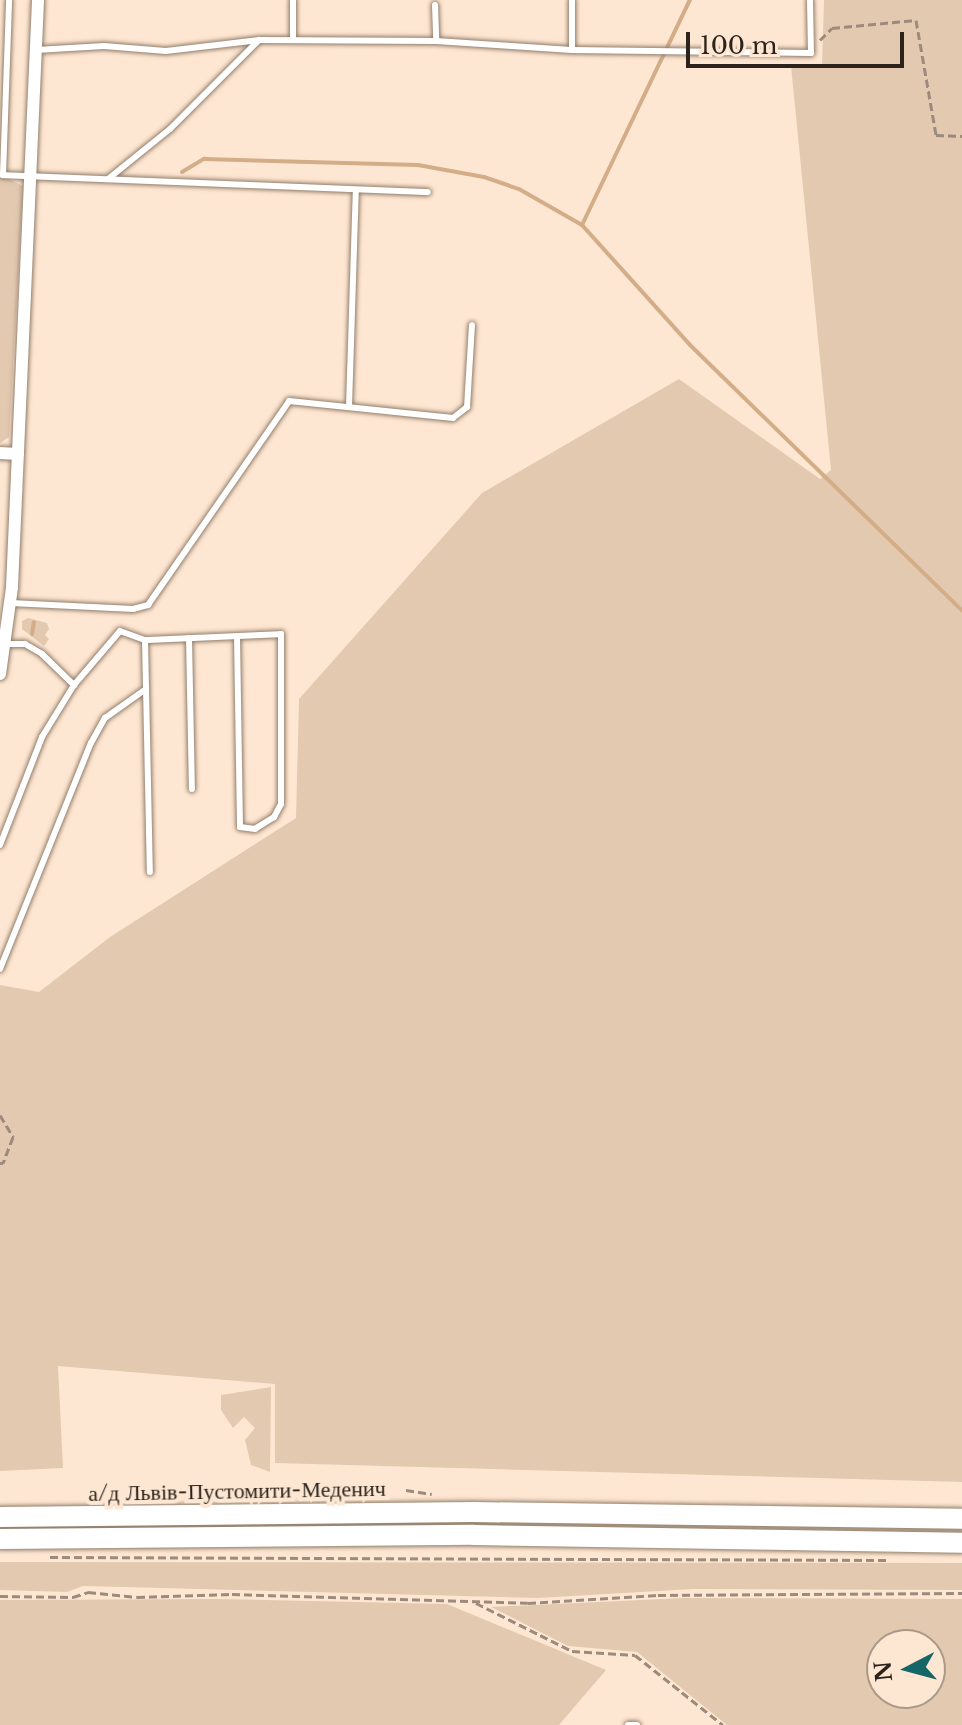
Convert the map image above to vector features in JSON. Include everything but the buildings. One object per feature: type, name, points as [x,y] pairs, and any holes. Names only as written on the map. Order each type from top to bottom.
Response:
[{"type":"main road","name":"а/д Львів-Пустомити-Меденич","points":[[0,1517],[474,1512],[962,1519]]},
{"type":"main road","points":[[0,1539],[474,1535],[962,1543]]},
{"type":"street","points":[[0,674],[11,603],[38,0]]},
{"type":"street","points":[[0,453],[18,454]]},
{"type":"lane","points":[[9,0],[2,174],[428,192]]},
{"type":"lane","points":[[293,0],[293,39]]},
{"type":"lane","points":[[572,0],[572,50]]},
{"type":"lane","points":[[36,50],[104,46],[166,51],[293,39],[436,41],[572,50],[811,53],[810,0]]},
{"type":"lane","points":[[435,5],[436,41]]},
{"type":"lane","points":[[108,179],[170,129],[259,40]]},
{"type":"lane","points":[[349,407],[356,190]]},
{"type":"lane","points":[[11,603],[133,609],[148,605],[289,401],[453,418],[467,407],[472,325]]},
{"type":"lane","points":[[0,845],[42,737],[74,685],[120,631],[145,640],[281,634],[281,804],[274,817],[255,829],[240,827],[237,636]]},
{"type":"lane","points":[[189,638],[192,789]]},
{"type":"lane","points":[[145,640],[150,872]]},
{"type":"lane","points":[[6,644],[25,644],[42,654],[74,685]]},
{"type":"lane","points":[[0,969],[91,743],[105,718],[146,689]]},
{"type":"lane","points":[[628,1725],[637,1725]]},
{"type":"path","points":[[811,50],[832,28],[916,20],[936,135],[962,136]]},
{"type":"path","points":[[0,1115],[13,1137],[0,1163]]},
{"type":"path","points":[[47,1557],[899,1560]]},
{"type":"path","points":[[0,1596],[73,1597],[88,1592],[137,1597],[232,1594],[528,1603],[746,1593],[962,1593]]},
{"type":"path","points":[[473,1601],[572,1651],[635,1655],[723,1725]]},
{"type":"shaded area","points":[[824,0],[962,0],[962,1482],[275,1463],[275,1384],[58,1366],[63,1468],[0,1471],[0,985],[39,992],[110,937],[296,818],[299,699],[482,493],[679,379],[820,479],[831,470],[791,66],[822,65]]},
{"type":"shaded area","points":[[0,175],[23,186],[9,437],[0,443]]},
{"type":"shaded area","points":[[28,618],[47,623],[49,629],[45,635],[49,639],[44,646],[22,629],[22,621]]},
{"type":"shaded area","points":[[271,1387],[270,1472],[251,1465],[245,1440],[255,1428],[244,1417],[233,1428],[221,1410],[221,1395]]},
{"type":"shaded area","points":[[0,1562],[962,1563],[962,1590],[693,1589],[538,1598],[83,1586],[67,1592],[0,1590]]},
{"type":"shaded area","points":[[683,1598],[962,1599],[962,1725],[727,1725],[637,1652],[568,1646],[491,1607]]},
{"type":"shaded area","points":[[217,1599],[447,1604],[606,1670],[559,1725],[0,1725],[0,1600]]},
{"type":"waterway","points":[[582,225],[690,0]]},
{"type":"waterway","points":[[182,172],[204,159],[418,165],[484,177],[519,189],[582,225],[690,345],[962,610]]},
{"type":"waterway","points":[[32,634],[34,622]]}]
